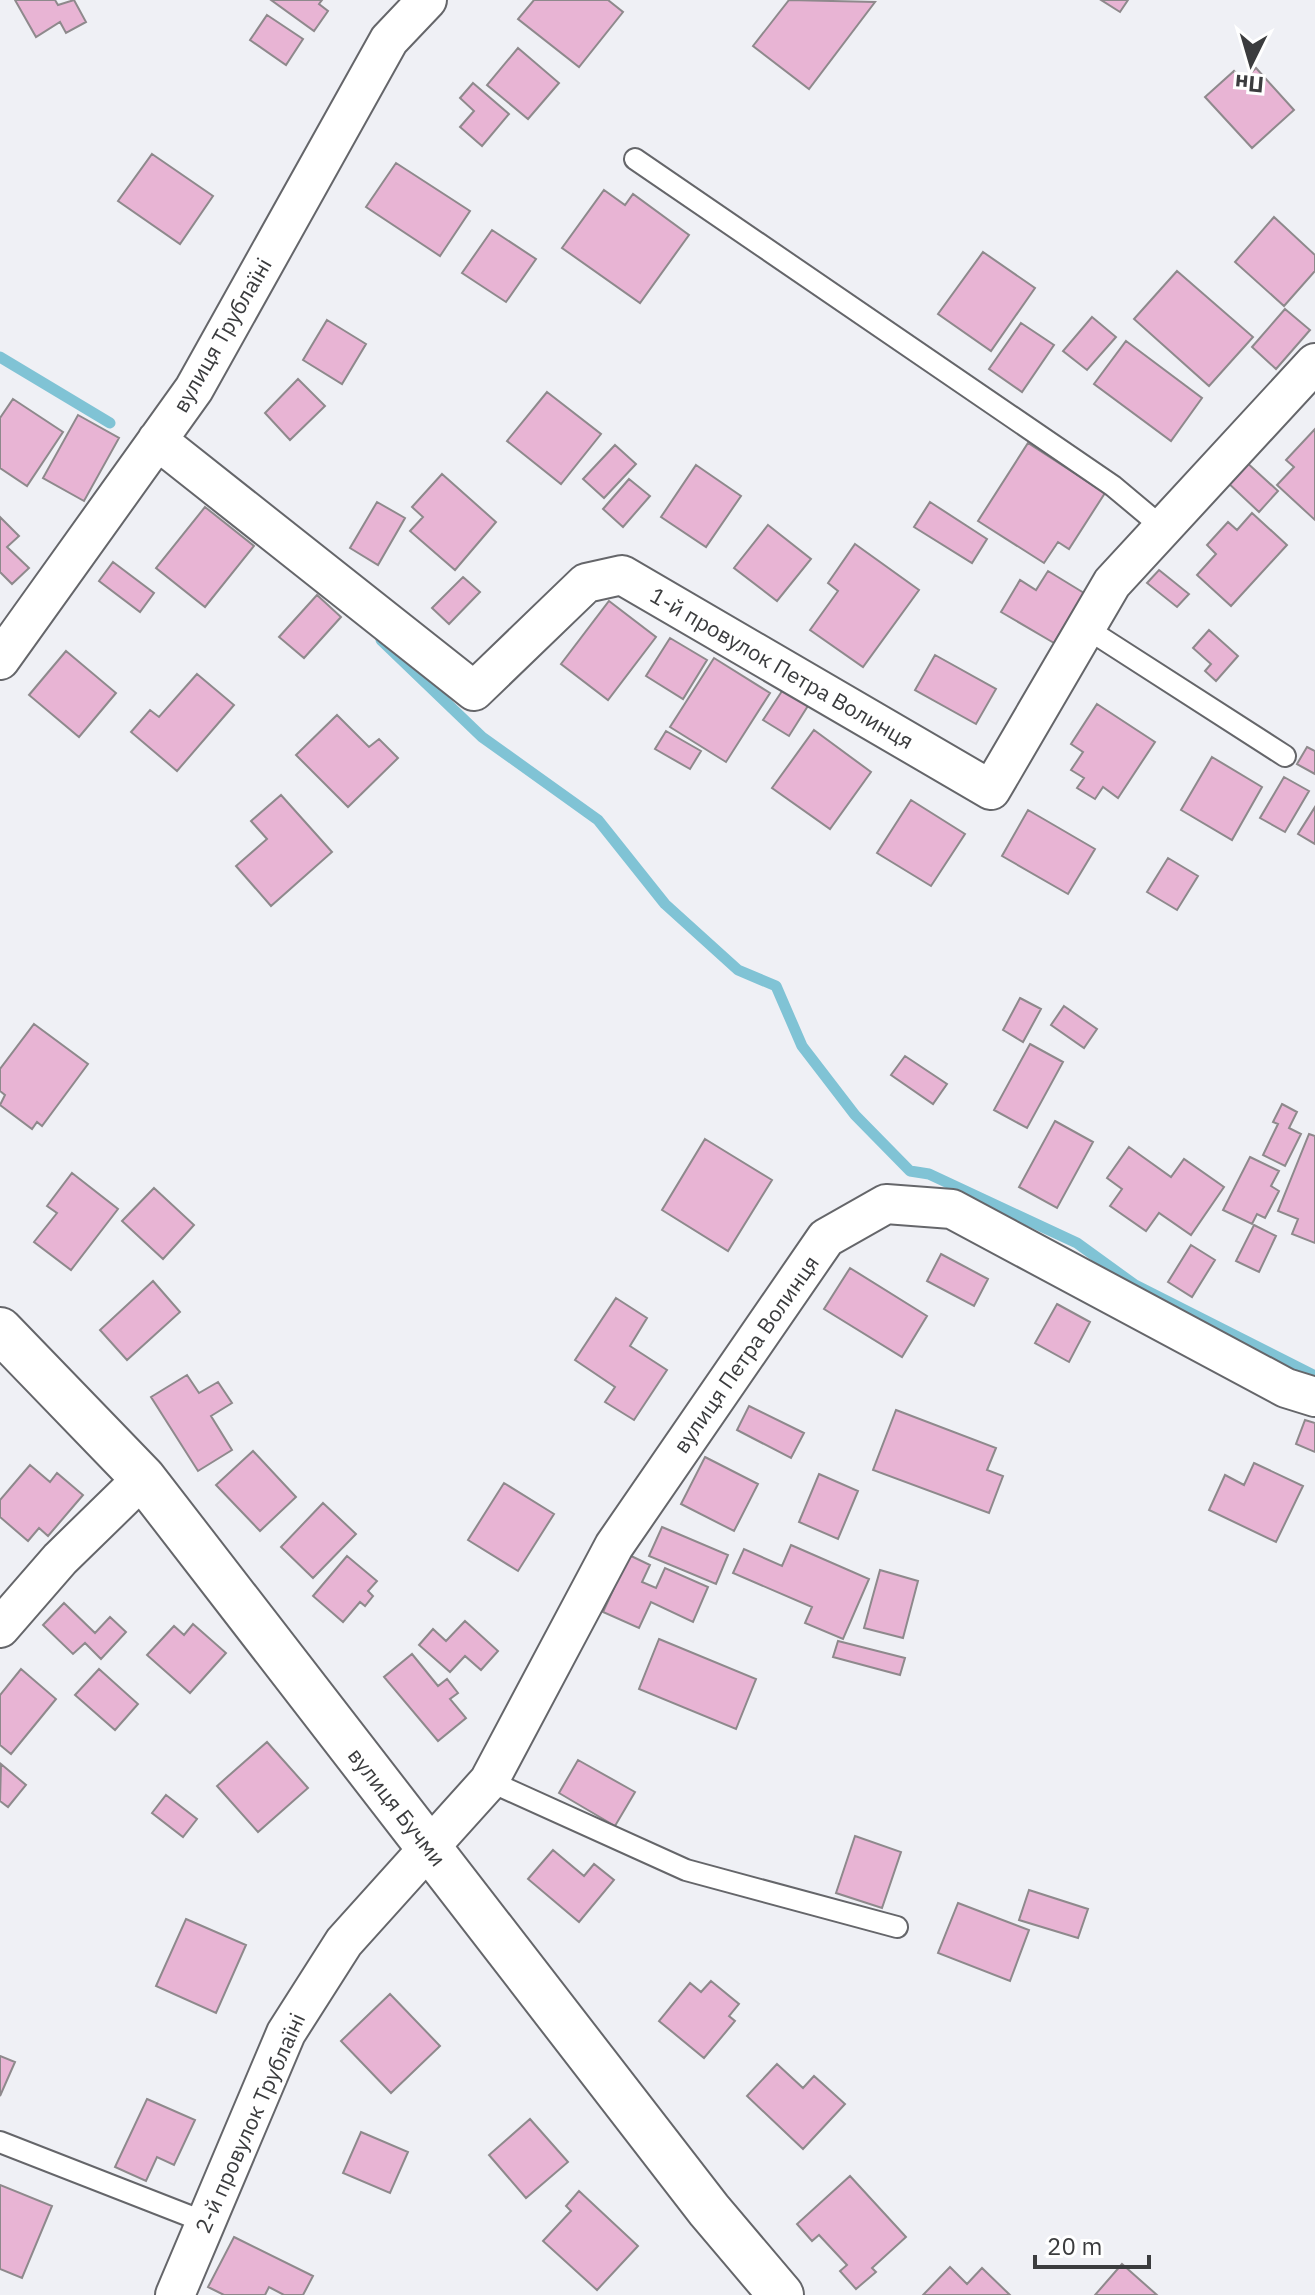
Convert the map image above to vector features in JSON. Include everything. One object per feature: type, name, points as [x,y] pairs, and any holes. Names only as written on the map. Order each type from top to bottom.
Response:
[{"type":"street","name":"вулиця Трублаїні","points":[[0,660],[194,389],[389,40],[427,0]]},
{"type":"street","name":"1-й провулок Петра Волинця","points":[[157,440],[474,691],[586,583],[622,575],[991,790],[1112,583],[1315,363]]},
{"type":"street","name":"вулиця Петра Волинця","points":[[428,1847],[489,1781],[623,1533],[826,1238],[886,1204],[952,1209],[1286,1388],[1315,1397]]},
{"type":"street","name":"вулиця Бучми","points":[[0,1330],[143,1478],[699,2198],[781,2295]]},
{"type":"street","points":[[0,1628],[60,1559],[143,1478]]},
{"type":"street","name":"2-й провулок Трублаїні","points":[[175,2295],[286,2033],[344,1942],[428,1847]]},
{"type":"lane","points":[[635,159],[1113,486],[1162,527]]},
{"type":"lane","points":[[1086,628],[1285,756]]},
{"type":"lane","points":[[489,1781],[686,1870],[897,1927]]},
{"type":"lane","points":[[0,2142],[205,2222]]},
{"type":"building","points":[[15,0],[55,0],[58,5],[74,0],[86,22],[66,33],[60,22],[36,37]]},
{"type":"building","points":[[271,0],[322,0],[319,4],[328,11],[314,31]]},
{"type":"building","points":[[534,0],[608,0],[623,12],[579,67],[518,19]]},
{"type":"building","points":[[789,0],[875,2],[809,89],[753,46]]},
{"type":"building","points":[[1101,0],[1128,0],[1120,12]]},
{"type":"building","points":[[267,15],[303,39],[286,65],[250,40]]},
{"type":"building","points":[[518,48],[559,83],[528,119],[487,85]]},
{"type":"building","points":[[1256,68],[1294,110],[1252,148],[1205,97],[1234,71],[1243,80]]},
{"type":"building","points":[[473,83],[509,114],[482,146],[460,127],[474,111],[460,98]]},
{"type":"building","points":[[152,154],[213,196],[180,244],[118,201]]},
{"type":"building","points":[[396,163],[470,211],[440,256],[366,207]]},
{"type":"building","points":[[604,190],[625,205],[633,194],[689,235],[640,303],[562,248]]},
{"type":"building","points":[[1274,217],[1315,255],[1315,271],[1284,306],[1235,262]]},
{"type":"building","points":[[492,230],[536,259],[506,302],[462,273]]},
{"type":"building","points":[[983,252],[1035,288],[991,351],[938,314]]},
{"type":"building","points":[[1177,271],[1253,337],[1209,386],[1134,319]]},
{"type":"building","points":[[1285,309],[1310,330],[1276,369],[1252,347]]},
{"type":"building","points":[[1092,317],[1116,337],[1087,370],[1063,351]]},
{"type":"building","points":[[327,320],[366,344],[342,384],[303,360]]},
{"type":"building","points":[[1021,323],[1054,345],[1022,392],[989,369]]},
{"type":"building","points":[[1126,341],[1202,398],[1171,441],[1094,384]]},
{"type":"building","points":[[298,379],[325,406],[290,440],[265,413]]},
{"type":"building","points":[[547,392],[601,434],[561,484],[507,441]]},
{"type":"building","points":[[13,399],[63,432],[27,486],[0,468],[0,418]]},
{"type":"building","points":[[78,415],[119,438],[84,501],[43,478]]},
{"type":"building","points":[[1315,429],[1315,520],[1277,485],[1294,467],[1286,460]]},
{"type":"building","points":[[1028,443],[1105,493],[1069,549],[1058,542],[1044,563],[978,521]]},
{"type":"building","points":[[615,445],[636,464],[604,498],[583,479]]},
{"type":"building","points":[[1244,460],[1278,491],[1259,512],[1225,480]]},
{"type":"building","points":[[696,465],[741,496],[706,547],[661,517]]},
{"type":"building","points":[[442,474],[496,522],[455,570],[410,531],[423,517],[412,507]]},
{"type":"building","points":[[629,479],[650,496],[623,527],[603,509]]},
{"type":"building","points":[[377,502],[405,518],[378,565],[350,548]]},
{"type":"building","points":[[930,502],[987,539],[972,563],[914,527]]},
{"type":"building","points":[[205,507],[254,546],[205,607],[156,568]]},
{"type":"building","points":[[1252,513],[1287,545],[1231,606],[1197,575],[1216,554],[1207,545],[1228,522],[1237,530]]},
{"type":"building","points":[[0,517],[19,536],[7,547],[29,568],[12,584],[0,572]]},
{"type":"building","points":[[768,525],[811,559],[777,601],[734,568]]},
{"type":"building","points":[[855,544],[919,590],[863,667],[810,630],[838,591],[828,583]]},
{"type":"building","points":[[113,562],[154,593],[140,612],[99,581]]},
{"type":"building","points":[[1159,570],[1189,594],[1177,607],[1147,583]]},
{"type":"building","points":[[1048,571],[1084,593],[1054,643],[1001,612],[1020,580],[1036,590]]},
{"type":"building","points":[[463,577],[480,592],[449,624],[432,608]]},
{"type":"building","points":[[317,595],[341,617],[304,658],[279,637]]},
{"type":"building","points":[[609,601],[656,637],[608,700],[561,664]]},
{"type":"building","points":[[1209,630],[1238,656],[1216,681],[1205,671],[1211,664],[1193,648]]},
{"type":"building","points":[[670,638],[707,660],[683,699],[646,676]]},
{"type":"building","points":[[66,651],[116,693],[79,737],[29,695]]},
{"type":"building","points":[[935,655],[996,689],[976,724],[915,690]]},
{"type":"building","points":[[714,658],[770,693],[726,762],[670,727]]},
{"type":"building","points":[[197,674],[234,705],[177,771],[131,732],[150,710],[159,717]]},
{"type":"building","points":[[786,685],[811,701],[789,736],[763,720]]},
{"type":"building","points":[[1097,704],[1155,742],[1118,798],[1103,787],[1095,799],[1077,788],[1084,778],[1071,770],[1083,752],[1071,744]]},
{"type":"building","points":[[337,715],[369,747],[379,739],[398,758],[348,807],[296,755]]},
{"type":"building","points":[[814,730],[871,772],[830,829],[772,788]]},
{"type":"building","points":[[666,731],[701,751],[690,769],[655,749]]},
{"type":"building","points":[[1307,747],[1315,751],[1315,774],[1297,764]]},
{"type":"building","points":[[1212,757],[1262,787],[1232,840],[1181,810]]},
{"type":"building","points":[[1284,777],[1309,791],[1285,832],[1260,818]]},
{"type":"building","points":[[281,795],[332,852],[271,906],[236,866],[267,839],[251,821]]},
{"type":"building","points":[[911,800],[965,834],[931,886],[877,853]]},
{"type":"building","points":[[1315,807],[1315,844],[1298,834]]},
{"type":"building","points":[[1028,810],[1095,849],[1068,894],[1002,856]]},
{"type":"building","points":[[1168,858],[1198,876],[1177,910],[1147,892]]},
{"type":"building","points":[[1020,998],[1041,1009],[1023,1042],[1003,1030]]},
{"type":"building","points":[[1064,1006],[1097,1029],[1084,1048],[1051,1025]]},
{"type":"building","points":[[34,1024],[88,1064],[42,1126],[37,1122],[32,1129],[0,1105],[5,1095],[0,1091],[0,1069]]},
{"type":"building","points":[[1030,1044],[1063,1062],[1027,1128],[994,1110]]},
{"type":"building","points":[[905,1056],[947,1084],[933,1104],[891,1075]]},
{"type":"building","points":[[1282,1104],[1297,1112],[1289,1128],[1301,1134],[1285,1166],[1263,1155],[1278,1124],[1273,1122]]},
{"type":"building","points":[[1055,1121],[1093,1142],[1057,1208],[1019,1187]]},
{"type":"building","points":[[1309,1134],[1315,1136],[1315,1243],[1292,1234],[1298,1219],[1278,1211]]},
{"type":"building","points":[[705,1139],[772,1180],[728,1251],[662,1210]]},
{"type":"building","points":[[1129,1147],[1171,1177],[1184,1159],[1224,1187],[1191,1235],[1159,1213],[1146,1231],[1110,1206],[1122,1189],[1107,1178]]},
{"type":"building","points":[[1250,1157],[1279,1171],[1271,1186],[1279,1191],[1265,1218],[1257,1214],[1252,1224],[1223,1210]]},
{"type":"building","points":[[72,1173],[118,1209],[71,1270],[34,1242],[57,1213],[47,1206]]},
{"type":"building","points":[[154,1188],[194,1225],[163,1259],[122,1221]]},
{"type":"building","points":[[1254,1225],[1276,1236],[1259,1272],[1236,1261]]},
{"type":"building","points":[[1191,1245],[1215,1260],[1192,1297],[1168,1282]]},
{"type":"building","points":[[941,1254],[988,1279],[974,1306],[927,1281]]},
{"type":"building","points":[[850,1268],[927,1316],[902,1357],[824,1309]]},
{"type":"building","points":[[153,1281],[180,1312],[127,1360],[100,1330]]},
{"type":"building","points":[[616,1298],[647,1318],[630,1346],[667,1370],[634,1420],[605,1402],[615,1387],[575,1360]]},
{"type":"building","points":[[1057,1304],[1090,1322],[1069,1362],[1035,1343]]},
{"type":"building","points":[[187,1375],[199,1393],[218,1382],[232,1403],[211,1416],[232,1450],[198,1471],[151,1397]]},
{"type":"building","points":[[749,1406],[804,1433],[791,1458],[737,1430]]},
{"type":"building","points":[[896,1410],[996,1448],[987,1470],[1003,1476],[989,1513],[873,1470]]},
{"type":"building","points":[[1305,1420],[1315,1423],[1315,1452],[1296,1444]]},
{"type":"building","points":[[253,1451],[296,1497],[260,1531],[216,1485]]},
{"type":"building","points":[[705,1457],[758,1484],[734,1531],[681,1504]]},
{"type":"building","points":[[1254,1463],[1303,1486],[1276,1542],[1209,1510],[1225,1475],[1244,1485]]},
{"type":"building","points":[[30,1465],[50,1482],[57,1473],[83,1495],[48,1536],[39,1528],[28,1541],[0,1517],[0,1500]]},
{"type":"building","points":[[819,1474],[858,1491],[838,1539],[799,1522]]},
{"type":"building","points":[[504,1483],[554,1514],[518,1571],[468,1540]]},
{"type":"building","points":[[323,1503],[356,1534],[313,1578],[281,1547]]},
{"type":"building","points":[[662,1527],[728,1555],[716,1584],[649,1556]]},
{"type":"building","points":[[791,1545],[869,1579],[843,1639],[805,1623],[812,1607],[733,1573],[744,1549],[782,1566]]},
{"type":"building","points":[[629,1555],[650,1565],[642,1582],[656,1588],[665,1568],[708,1587],[693,1622],[651,1602],[639,1628],[603,1612]]},
{"type":"building","points":[[347,1556],[377,1581],[368,1591],[373,1596],[365,1606],[360,1602],[343,1622],[313,1596]]},
{"type":"building","points":[[880,1570],[918,1581],[903,1638],[864,1628]]},
{"type":"building","points":[[64,1603],[95,1633],[110,1617],[126,1632],[101,1659],[85,1643],[73,1654],[43,1625]]},
{"type":"building","points":[[465,1621],[498,1651],[481,1670],[465,1656],[450,1672],[419,1645],[433,1629],[446,1641]]},
{"type":"building","points":[[193,1624],[226,1653],[190,1693],[147,1655],[174,1626],[184,1635]]},
{"type":"building","points":[[659,1639],[756,1679],[736,1729],[639,1689]]},
{"type":"building","points":[[838,1641],[905,1658],[900,1675],[833,1657]]},
{"type":"building","points":[[412,1654],[438,1686],[447,1679],[458,1693],[450,1699],[466,1718],[438,1741],[384,1677]]},
{"type":"building","points":[[21,1669],[56,1699],[11,1754],[0,1745],[0,1695]]},
{"type":"building","points":[[99,1669],[138,1704],[115,1730],[75,1695]]},
{"type":"building","points":[[267,1742],[308,1788],[258,1832],[217,1786]]},
{"type":"building","points":[[578,1760],[635,1792],[615,1826],[559,1793]]},
{"type":"building","points":[[1,1764],[26,1785],[8,1807],[0,1801]]},
{"type":"building","points":[[166,1795],[197,1819],[183,1837],[152,1813]]},
{"type":"building","points":[[855,1836],[901,1852],[882,1908],[836,1893]]},
{"type":"building","points":[[553,1850],[584,1876],[594,1864],[614,1880],[579,1922],[528,1879]]},
{"type":"building","points":[[1029,1890],[1088,1909],[1078,1938],[1019,1920]]},
{"type":"building","points":[[958,1903],[1029,1930],[1010,1981],[938,1953]]},
{"type":"building","points":[[186,1919],[246,1945],[216,2013],[156,1986]]},
{"type":"building","points":[[711,1981],[739,2004],[729,2016],[735,2021],[704,2058],[659,2021],[690,1983],[701,1992]]},
{"type":"building","points":[[390,1994],[440,2046],[391,2093],[341,2041]]},
{"type":"building","points":[[0,2056],[15,2062],[0,2096]]},
{"type":"building","points":[[777,2064],[803,2088],[814,2076],[845,2104],[803,2149],[747,2096]]},
{"type":"building","points":[[147,2099],[195,2120],[174,2165],[157,2157],[146,2181],[115,2167]]},
{"type":"building","points":[[530,2119],[568,2162],[526,2198],[489,2155]]},
{"type":"building","points":[[361,2132],[408,2152],[390,2193],[343,2173]]},
{"type":"building","points":[[850,2176],[906,2237],[872,2268],[876,2272],[856,2289],[840,2271],[847,2265],[819,2235],[812,2241],[797,2224]]},
{"type":"building","points":[[0,2185],[52,2206],[22,2278],[0,2269]]},
{"type":"building","points":[[579,2191],[638,2246],[597,2290],[543,2241],[571,2211],[566,2206]]},
{"type":"building","points":[[234,2237],[313,2276],[303,2295],[284,2295],[269,2287],[265,2295],[224,2295],[208,2287]]},
{"type":"building","points":[[1122,2264],[1157,2295],[1095,2295]]},
{"type":"building","points":[[950,2267],[967,2284],[982,2268],[1010,2295],[923,2295]]},
{"type":"waterway","points":[[0,357],[110,423]]},
{"type":"waterway","points":[[381,640],[482,737],[598,820],[665,904],[738,970],[776,986],[802,1046],[855,1115],[910,1171],[929,1174],[1077,1243],[1135,1285],[1315,1376]]}]
